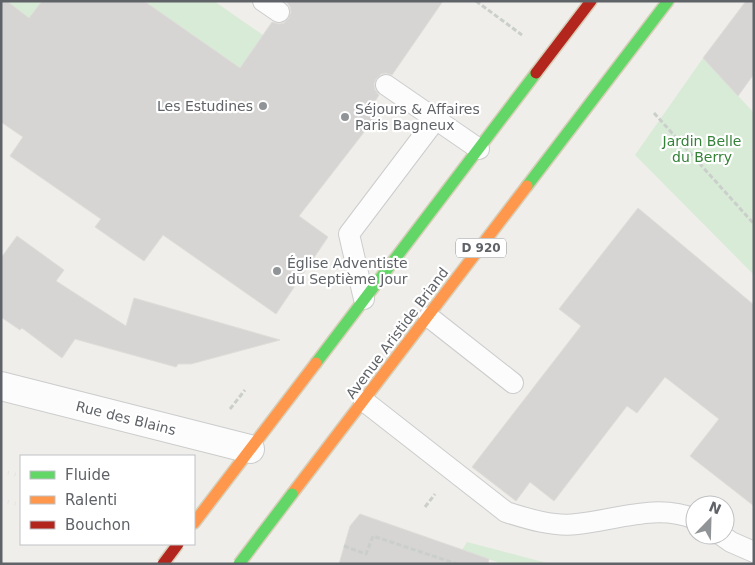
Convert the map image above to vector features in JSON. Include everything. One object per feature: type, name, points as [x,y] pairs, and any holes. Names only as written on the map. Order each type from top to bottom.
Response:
[{"type":"main road","points":[[195,523],[592,1]]},
{"type":"main road","name":"Avenue Aristide Briand","points":[[239,564],[668,1]]},
{"type":"main road","points":[[163,564],[177,545]]},
{"type":"street","name":"Rue des Blains","points":[[1,386],[250,449]]},
{"type":"lane","points":[[386,85],[479,149]]},
{"type":"lane","points":[[364,299],[349,234],[436,119]]},
{"type":"lane","points":[[428,316],[513,383]]},
{"type":"lane","points":[[364,401],[506,512],[534,521],[576,524],[644,512],[685,515]]},
{"type":"lane","points":[[735,544],[754,552]]},
{"type":"path","points":[[476,1],[550,56]]},
{"type":"path","points":[[654,113],[754,224]]},
{"type":"path","points":[[227,414],[245,390]]},
{"type":"path","points":[[344,546],[366,554],[373,536],[457,564]]},
{"type":"green space","points":[[7,1],[42,1],[29,18]]},
{"type":"green space","points":[[144,1],[214,1],[263,35],[240,68]]},
{"type":"green space","name":"Jardin Belle du Berry","points":[[703,58],[754,113],[754,275],[635,155]]},
{"type":"green space","points":[[467,542],[551,564],[498,564],[497,562],[462,550]]},
{"type":"building","points":[[1,1],[7,1],[29,18],[42,1],[144,1],[240,68],[272,22],[279,24],[284,23],[288,19],[291,12],[286,1],[443,1],[392,75],[381,74],[376,79],[374,84],[375,90],[379,95],[374,103],[382,109],[299,216],[328,237],[276,314],[163,235],[144,261],[95,227],[101,219],[10,156],[23,137],[1,122]]},
{"type":"building","points":[[746,1],[754,1],[754,74],[738,96],[703,58]]},
{"type":"building","points":[[638,208],[754,305],[754,506],[690,456],[719,419],[665,377],[637,413],[627,406],[554,501],[530,482],[516,501],[472,467],[581,326],[559,309]]},
{"type":"building","points":[[17,236],[64,270],[56,281],[126,326],[134,298],[280,340],[191,364],[178,364],[176,367],[75,339],[62,358],[22,328],[20,330],[1,317],[1,258]]},
{"type":"building","points":[[360,514],[489,559],[488,564],[339,564],[350,526]]},
{"type":"railway","points":[[1,471],[20,476]]},
{"type":"railway","points":[[1,500],[20,505]]},
{"type":"traffic: fast","points":[[527,186],[668,1]]},
{"type":"traffic: fast","points":[[316,363],[536,73]]},
{"type":"traffic: fast","points":[[239,564],[292,494]]},
{"type":"traffic: slow","points":[[292,494],[527,186]]},
{"type":"traffic: slow","points":[[195,522],[316,363]]},
{"type":"traffic: jam","points":[[536,73],[591,1]]},
{"type":"traffic: jam","points":[[163,564],[177,545]]},
{"type":"place","name":"Les Estudines","points":[[263,106]]},
{"type":"place","name":"Séjours & Affaires Paris Bagneux","points":[[345,117]]},
{"type":"place","name":"Église Adventiste du Septième Jour","points":[[277,271]]}]
